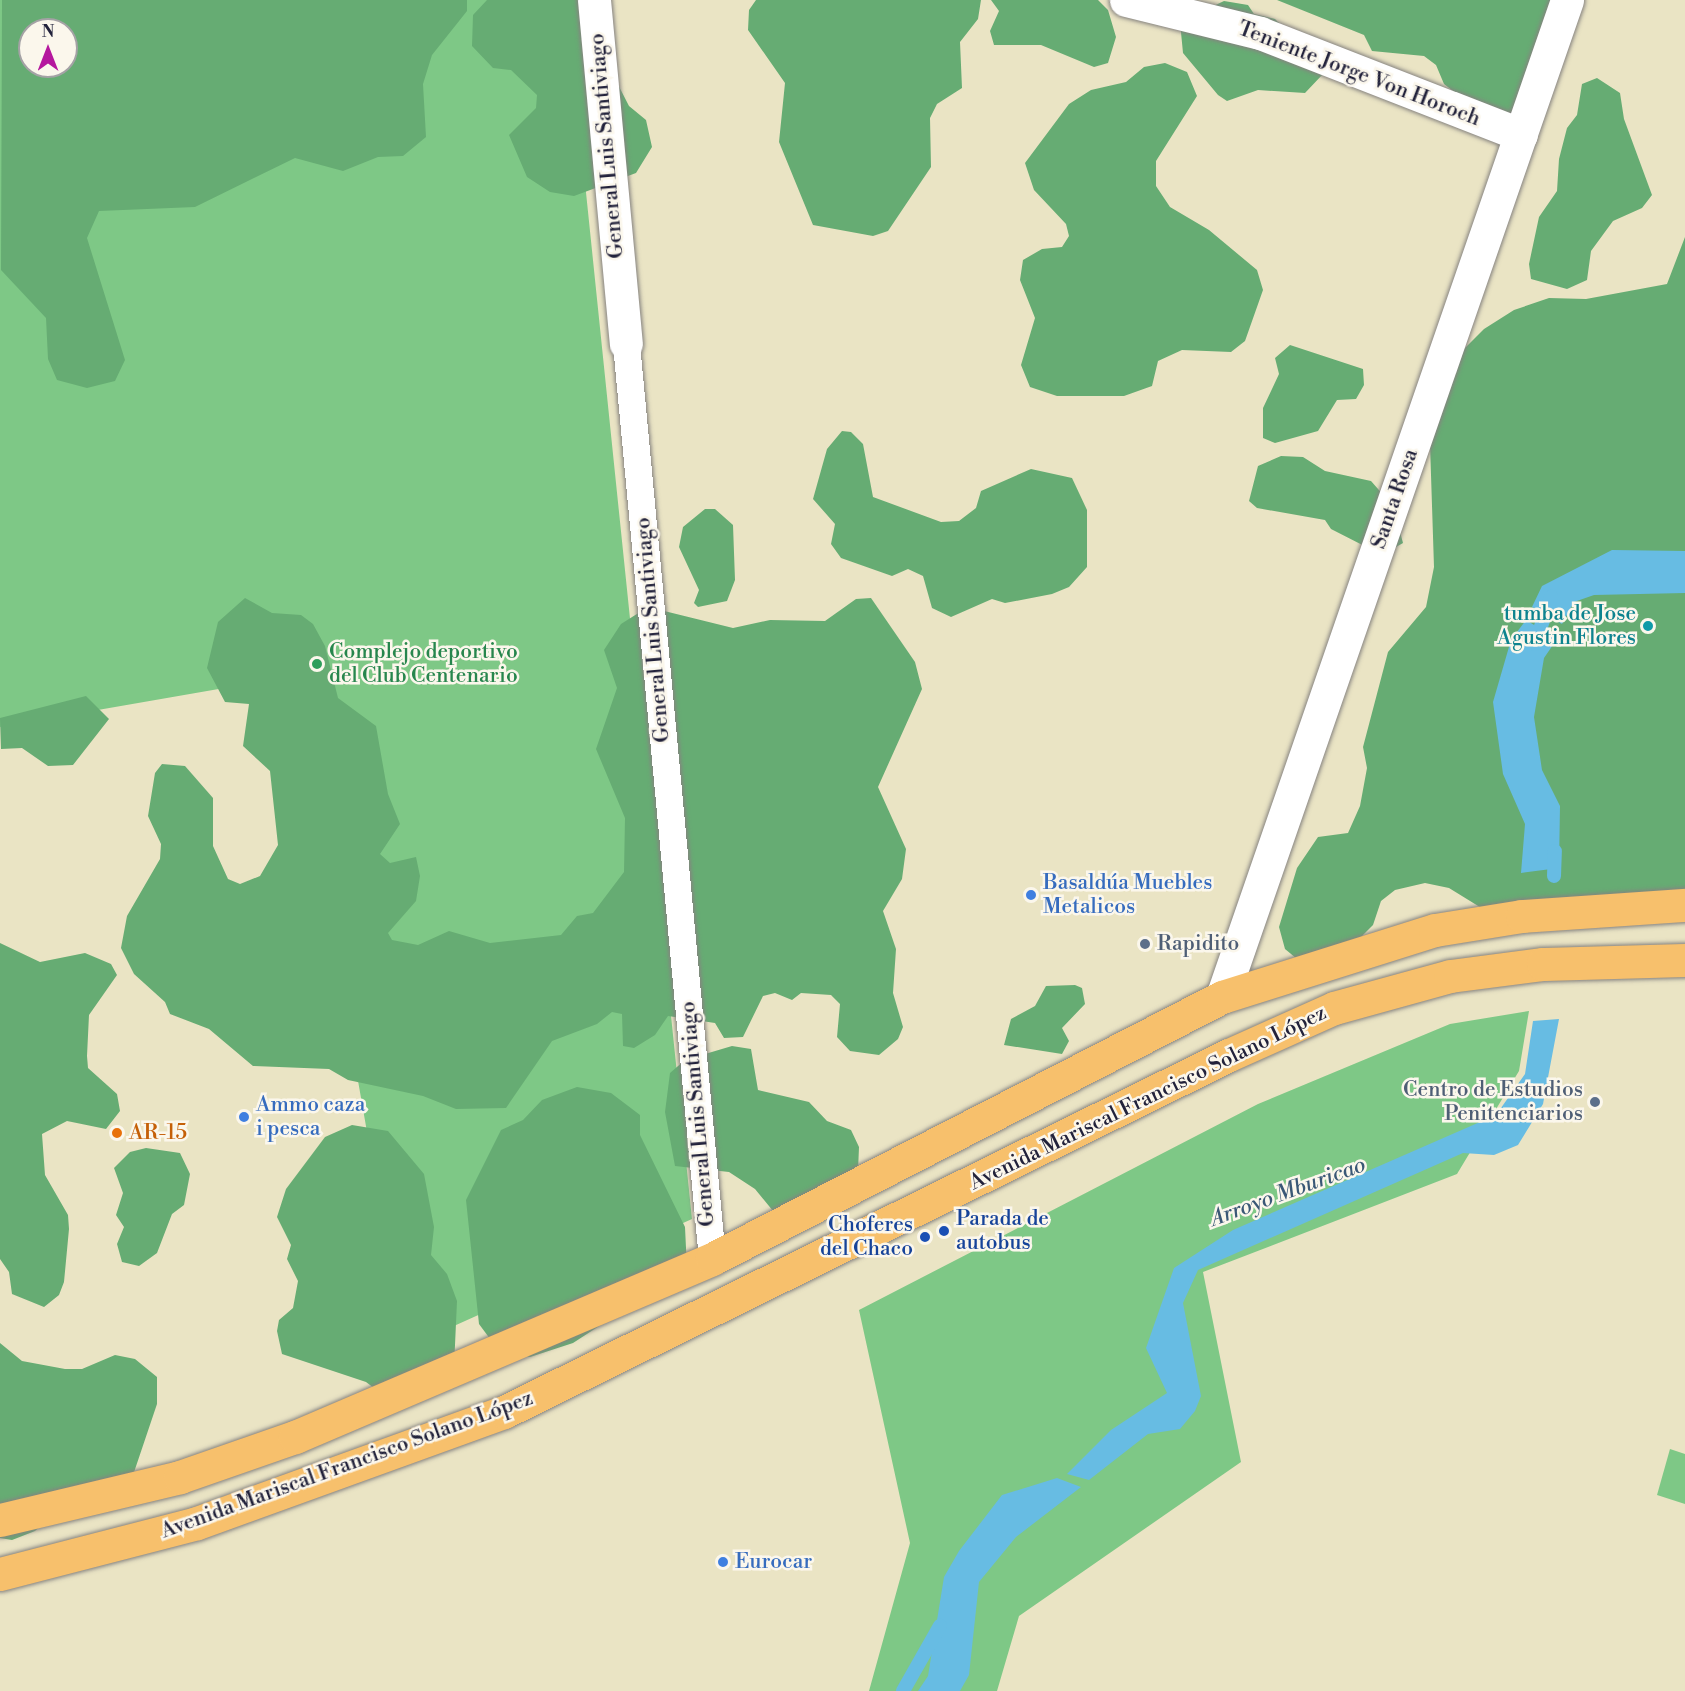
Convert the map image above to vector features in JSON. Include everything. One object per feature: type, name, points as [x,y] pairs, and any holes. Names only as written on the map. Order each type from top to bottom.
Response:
[{"type":"highway","name":"Avenida Mariscal Francisco Solano López","points":[[0,1520],[180,1477],[296,1437],[712,1259],[1222,997],[1435,930],[1522,916],[1685,905]]},
{"type":"highway","name":"Avenida Mariscal Francisco Solano López","points":[[0,1574],[197,1523],[504,1412],[1229,1055],[1334,1008],[1462,975],[1543,964],[1685,960]]},
{"type":"street","name":"General Luis Santiviago","points":[[594,0],[626,344]]},
{"type":"street","name":"Teniente Jorge Von Horoch","points":[[1126,0],[1260,33],[1521,135]]},
{"type":"street","name":"Santa Rosa","points":[[1222,997],[1567,0]]},
{"type":"lane","name":"General Luis Santiviago","points":[[626,344],[712,1259]]},
{"type":"green space","name":"Complejo deportivo del Club Centenario","points":[[0,0],[577,0],[581,144],[692,1219],[405,1348],[287,677],[0,727]]},
{"type":"green space","points":[[2,0],[467,0],[467,11],[432,55],[423,84],[426,137],[403,156],[378,157],[343,171],[295,158],[195,207],[99,211],[87,238],[125,360],[115,381],[87,388],[57,380],[48,359],[46,318],[1,270]]},
{"type":"green space","points":[[487,0],[610,0],[611,71],[629,106],[646,120],[652,147],[636,173],[574,196],[550,192],[527,177],[509,135],[536,108],[537,95],[511,70],[493,68],[472,46],[473,15]]},
{"type":"green space","points":[[756,0],[981,0],[978,19],[960,42],[962,88],[937,104],[930,118],[931,167],[888,231],[873,236],[813,225],[779,142],[785,83],[748,30],[749,10]]},
{"type":"green space","points":[[991,0],[1098,0],[1108,10],[1116,37],[1108,63],[1094,67],[1041,45],[994,45],[990,31],[999,11]]},
{"type":"green space","points":[[1277,0],[1573,0],[1533,113],[1484,115],[1444,84],[1436,65],[1424,56],[1372,51],[1364,35]]},
{"type":"green space","points":[[1224,1],[1248,5],[1254,14],[1275,19],[1323,74],[1305,93],[1258,90],[1227,101],[1218,95],[1183,53],[1180,22]]},
{"type":"green space","points":[[1165,63],[1187,72],[1197,96],[1156,161],[1156,186],[1170,207],[1209,230],[1257,270],[1263,290],[1245,341],[1231,352],[1182,350],[1158,361],[1152,386],[1124,396],[1057,396],[1030,387],[1021,365],[1035,318],[1020,280],[1023,260],[1042,249],[1062,247],[1069,236],[1066,224],[1034,190],[1025,163],[1069,104],[1091,90],[1126,82],[1144,67]]},
{"type":"green space","points":[[1597,78],[1620,93],[1624,119],[1652,195],[1642,208],[1613,221],[1591,251],[1587,280],[1567,289],[1531,279],[1529,264],[1539,217],[1557,191],[1559,159],[1567,128],[1577,115],[1582,84]]},
{"type":"green space","points":[[1685,237],[1685,896],[1509,925],[1449,888],[1425,883],[1395,890],[1381,901],[1373,925],[1345,953],[1308,968],[1285,949],[1279,927],[1297,868],[1318,837],[1348,833],[1360,806],[1367,768],[1363,747],[1388,652],[1426,607],[1434,567],[1429,413],[1449,364],[1484,329],[1514,310],[1549,298],[1586,299],[1667,284]]},
{"type":"green space","points":[[1290,345],[1363,369],[1364,385],[1356,399],[1337,400],[1318,431],[1275,443],[1263,438],[1263,408],[1279,374],[1275,358]]},
{"type":"green space","points":[[842,431],[851,432],[863,444],[873,497],[941,522],[959,521],[976,508],[981,491],[1031,469],[1072,478],[1087,510],[1087,567],[1069,587],[1052,594],[1005,603],[992,599],[951,617],[932,608],[923,576],[908,569],[892,576],[841,558],[831,544],[835,524],[813,499],[827,449]]},
{"type":"green space","points":[[1281,456],[1303,457],[1325,471],[1371,481],[1393,506],[1403,543],[1382,555],[1331,529],[1325,520],[1257,508],[1249,501],[1258,466]]},
{"type":"green space","points":[[705,509],[715,509],[733,525],[735,580],[727,601],[698,607],[694,603],[699,590],[679,547],[683,527]]},
{"type":"green space","points":[[245,598],[272,613],[301,615],[313,624],[325,646],[338,698],[376,726],[388,794],[400,824],[380,854],[390,863],[416,857],[420,876],[416,901],[388,933],[392,940],[418,945],[449,931],[490,943],[561,935],[577,916],[593,913],[624,872],[625,818],[596,749],[617,688],[604,650],[621,624],[648,607],[733,628],[770,620],[825,621],[856,599],[871,598],[915,662],[922,689],[878,787],[906,849],[902,879],[883,911],[896,949],[893,993],[903,1027],[898,1039],[879,1055],[850,1051],[837,1037],[840,1004],[831,995],[801,993],[792,1000],[775,993],[763,996],[743,1037],[724,1038],[715,1023],[668,1016],[655,1035],[634,1048],[623,1046],[622,1014],[612,1012],[597,1024],[552,1041],[506,1108],[456,1109],[423,1096],[348,1080],[329,1069],[253,1066],[209,1029],[170,1014],[165,1002],[134,974],[121,948],[127,916],[160,859],[161,844],[148,816],[155,773],[162,764],[185,766],[213,798],[213,846],[228,879],[240,884],[260,876],[278,845],[270,771],[243,746],[249,704],[225,702],[207,668],[218,622]]},
{"type":"green space","points":[[86,696],[109,719],[73,765],[48,766],[22,748],[1,749],[0,718]]},
{"type":"green space","points":[[0,943],[40,962],[85,953],[111,964],[117,975],[89,1015],[87,1056],[88,1068],[117,1094],[120,1111],[106,1129],[67,1121],[42,1134],[45,1175],[68,1215],[69,1229],[64,1282],[59,1295],[44,1307],[12,1294],[9,1272],[0,1259]]},
{"type":"green space","points":[[1075,985],[1082,988],[1085,1004],[1062,1028],[1069,1041],[1062,1054],[1004,1045],[1011,1019],[1035,1006],[1046,986]]},
{"type":"green space","points":[[1529,1011],[1519,1071],[1457,1174],[1203,1272],[1241,1462],[1019,1616],[997,1691],[869,1691],[910,1543],[859,1310],[1258,1104],[1450,1024]]},
{"type":"green space","points":[[732,1046],[751,1049],[758,1090],[809,1102],[827,1121],[851,1130],[859,1147],[858,1171],[778,1217],[755,1189],[729,1172],[675,1166],[665,1112],[670,1073],[685,1060]]},
{"type":"green space","points":[[577,1087],[611,1093],[640,1115],[640,1135],[685,1227],[687,1269],[573,1343],[530,1357],[499,1351],[479,1324],[466,1200],[501,1130],[523,1120],[542,1100]]},
{"type":"green space","points":[[352,1125],[388,1131],[424,1174],[434,1227],[431,1255],[447,1274],[457,1301],[454,1367],[386,1397],[366,1382],[282,1354],[277,1331],[279,1320],[293,1308],[298,1281],[287,1259],[291,1245],[277,1217],[286,1189],[325,1137]]},
{"type":"green space","points":[[146,1148],[180,1153],[190,1174],[184,1205],[172,1214],[157,1253],[139,1266],[122,1262],[117,1244],[124,1227],[116,1215],[123,1193],[114,1168],[130,1152]]},
{"type":"green space","points":[[0,1343],[22,1361],[65,1369],[82,1369],[115,1355],[135,1359],[157,1377],[157,1404],[127,1493],[51,1516],[35,1531],[12,1540],[0,1538]]},
{"type":"green space","points":[[1670,1449],[1685,1454],[1685,1504],[1657,1495]]},
{"type":"water","points":[[1612,550],[1685,551],[1685,593],[1594,595],[1574,602],[1562,624],[1532,607],[1542,586]]},
{"type":"water","points":[[1526,620],[1557,639],[1544,658],[1534,717],[1542,770],[1560,806],[1559,868],[1521,873],[1525,824],[1503,774],[1493,702],[1511,640]]},
{"type":"water","points":[[1559,1019],[1543,1104],[1518,1145],[1494,1155],[1463,1153],[1198,1270],[1183,1303],[1201,1396],[1195,1411],[1180,1429],[1148,1434],[1089,1480],[1067,1474],[1111,1430],[1167,1393],[1146,1348],[1174,1268],[1233,1230],[1496,1115],[1525,1074],[1533,1021]]},
{"type":"water","points":[[1057,1478],[1081,1487],[1016,1537],[979,1582],[969,1675],[960,1691],[918,1691],[928,1676],[944,1577],[959,1551],[1002,1495]]},
{"type":"waterway","name":"Arroyo Mburicao","points":[[1535,644],[1551,597]]},
{"type":"waterway","name":"Arroyo Mburicao","points":[[1554,876],[1555,851]]},
{"type":"waterway","name":"Arroyo Mburicao","points":[[903,1691],[940,1626]]},
{"type":"place","name":"tumba de Jose Agustin Flores","points":[[1648,626]]},
{"type":"place","name":"Complejo deportivo del Club Centenario","points":[[317,664]]},
{"type":"place","name":"Basaldúa Muebles Metalicos","points":[[1031,895]]},
{"type":"place","name":"Rapidito","points":[[1145,944]]},
{"type":"place","name":"Centro de Estudios Penitenciarios","points":[[1595,1102]]},
{"type":"place","name":"Ammo caza i pesca","points":[[244,1117]]},
{"type":"place","name":"AR-15","points":[[117,1133]]},
{"type":"place","name":"Parada de autobus","points":[[944,1231]]},
{"type":"place","name":"Choferes del Chaco","points":[[925,1237]]},
{"type":"place","name":"Eurocar","points":[[723,1562]]}]
